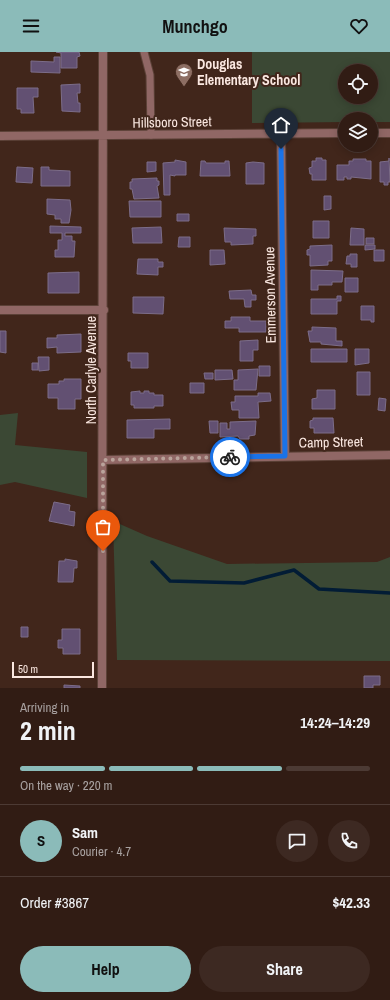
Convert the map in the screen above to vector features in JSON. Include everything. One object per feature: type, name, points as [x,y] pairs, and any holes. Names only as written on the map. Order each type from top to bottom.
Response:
[{"type":"street","name":"North Carlyle Avenue","points":[[102,688],[104,52]]},
{"type":"street","name":"Emmerson Avenue","points":[[281,133],[285,456]]},
{"type":"street","name":"Hillsboro Street","points":[[0,136],[338,133]]},
{"type":"street","points":[[378,133],[390,133]]},
{"type":"street","points":[[0,310],[104,310]]},
{"type":"street","name":"Camp Street","points":[[103,460],[390,455]]},
{"type":"lane","points":[[144,52],[150,75],[151,135]]},
{"type":"green space","points":[[252,52],[390,52],[390,122],[378,122],[378,112],[338,112],[338,122],[252,123]]},
{"type":"green space","points":[[18,413],[15,445],[87,452],[87,498],[15,482],[0,485],[0,415]]},
{"type":"green space","points":[[113,521],[147,536],[227,564],[377,562],[390,557],[390,661],[117,660]]},
{"type":"building","points":[[56,52],[79,52],[80,56],[77,57],[77,68],[61,68],[61,53]]},
{"type":"building","points":[[54,57],[60,57],[60,73],[31,72],[31,61],[54,62]]},
{"type":"building","points":[[80,84],[80,93],[77,93],[78,103],[80,103],[80,112],[62,111],[61,85]]},
{"type":"building","points":[[17,88],[38,88],[38,97],[33,97],[34,113],[21,113],[21,109],[17,109]]},
{"type":"building","points":[[316,158],[326,160],[326,180],[312,180],[312,174],[310,174],[309,168],[312,167],[312,161],[316,161]]},
{"type":"building","points":[[389,158],[390,182],[388,182],[388,185],[384,185],[384,182],[380,182],[380,162],[389,161]]},
{"type":"building","points":[[353,159],[366,159],[366,161],[371,161],[371,179],[351,177],[351,179],[347,179],[347,177],[344,177],[344,180],[337,180],[337,165],[349,165],[349,161],[353,161]]},
{"type":"building","points":[[175,160],[186,162],[186,175],[170,175],[170,195],[164,195],[163,163],[175,162]]},
{"type":"building","points":[[201,161],[205,161],[206,163],[225,163],[225,161],[229,161],[230,176],[200,176]]},
{"type":"building","points":[[147,162],[156,162],[156,171],[147,172]]},
{"type":"building","points":[[246,163],[264,163],[264,184],[246,184]]},
{"type":"building","points":[[17,167],[33,168],[32,183],[16,182]]},
{"type":"building","points":[[41,167],[49,167],[49,170],[70,171],[70,186],[41,186]]},
{"type":"building","points":[[157,178],[157,181],[159,181],[159,185],[157,186],[159,198],[134,199],[132,189],[130,189],[130,182],[132,182],[132,179]]},
{"type":"building","points":[[324,196],[331,196],[331,209],[324,210]]},
{"type":"building","points":[[47,199],[70,200],[71,210],[69,223],[61,223],[61,219],[55,219],[55,215],[47,214]]},
{"type":"building","points":[[129,201],[161,201],[161,217],[130,217]]},
{"type":"building","points":[[177,214],[189,214],[189,221],[177,221]]},
{"type":"building","points":[[313,221],[329,221],[329,238],[313,238]]},
{"type":"building","points":[[50,226],[81,227],[81,233],[65,233],[65,236],[72,236],[72,241],[75,241],[74,257],[55,257],[55,250],[58,250],[58,240],[62,240],[62,233],[50,233]]},
{"type":"building","points":[[161,227],[162,243],[133,243],[132,228]]},
{"type":"building","points":[[224,228],[256,229],[256,236],[253,236],[253,244],[231,245],[231,242],[225,242]]},
{"type":"building","points":[[351,228],[364,229],[364,245],[350,245]]},
{"type":"building","points":[[179,237],[190,237],[190,247],[178,247]]},
{"type":"building","points":[[366,238],[374,238],[374,244],[366,244]]},
{"type":"building","points":[[332,245],[332,261],[328,261],[328,265],[310,266],[310,255],[307,255],[307,250],[310,249],[310,246]]},
{"type":"building","points":[[365,245],[375,245],[375,249],[365,250]]},
{"type":"building","points":[[210,250],[224,250],[225,264],[210,265]]},
{"type":"building","points":[[374,250],[384,250],[384,261],[374,261]]},
{"type":"building","points":[[350,254],[357,254],[357,267],[351,267],[351,264],[346,264],[347,256],[350,256]]},
{"type":"building","points":[[138,259],[158,259],[158,262],[163,262],[163,267],[158,267],[158,275],[137,274]]},
{"type":"building","points":[[311,270],[343,271],[342,282],[332,282],[332,285],[318,285],[318,290],[311,290]]},
{"type":"building","points":[[79,272],[79,293],[48,293],[48,273]]},
{"type":"building","points":[[345,278],[358,278],[358,292],[345,292]]},
{"type":"building","points":[[251,290],[252,295],[256,295],[256,300],[251,300],[251,307],[245,307],[244,299],[230,299],[229,291]]},
{"type":"building","points":[[337,296],[341,296],[341,301],[337,301],[337,314],[311,314],[311,299],[337,299]]},
{"type":"building","points":[[133,297],[164,297],[163,314],[133,313]]},
{"type":"building","points":[[361,306],[374,306],[374,322],[371,322],[371,320],[361,320]]},
{"type":"building","points":[[231,317],[250,317],[250,321],[266,321],[266,332],[239,332],[239,328],[225,328],[225,321],[231,321]]},
{"type":"building","points":[[312,327],[336,328],[336,341],[342,341],[342,346],[321,344],[321,342],[310,342],[308,331],[312,331]]},
{"type":"building","points":[[0,331],[6,331],[6,353],[0,352]]},
{"type":"building","points":[[81,334],[81,352],[57,353],[57,347],[47,348],[47,338],[57,338],[57,335]]},
{"type":"building","points":[[258,340],[258,350],[253,350],[253,361],[240,361],[240,341]]},
{"type":"building","points":[[311,349],[347,349],[347,362],[311,362]]},
{"type":"building","points":[[355,349],[369,349],[369,363],[355,365]]},
{"type":"building","points":[[128,353],[148,353],[148,368],[131,368],[131,361],[128,361]]},
{"type":"building","points":[[38,357],[49,357],[49,370],[39,371]]},
{"type":"building","points":[[32,363],[38,363],[38,370],[32,370]]},
{"type":"building","points":[[259,366],[270,366],[270,376],[259,376]]},
{"type":"building","points":[[258,369],[256,390],[234,390],[234,380],[238,380],[238,370]]},
{"type":"building","points":[[215,370],[232,370],[233,379],[215,380]]},
{"type":"building","points":[[357,372],[370,372],[370,395],[357,395]]},
{"type":"building","points":[[204,373],[213,373],[213,379],[205,379]]},
{"type":"building","points":[[64,379],[81,379],[81,399],[75,399],[75,409],[58,409],[58,398],[48,398],[48,384],[59,384],[59,381],[64,381]]},
{"type":"building","points":[[190,383],[204,383],[204,393],[190,393]]},
{"type":"building","points":[[317,390],[335,390],[335,409],[312,409],[312,399],[317,398]]},
{"type":"building","points":[[140,391],[140,393],[149,391],[149,393],[154,393],[154,395],[163,395],[163,406],[154,406],[154,408],[134,408],[134,405],[131,405],[131,392]]},
{"type":"building","points":[[258,393],[270,393],[271,401],[258,402],[259,418],[239,418],[239,410],[232,410],[231,402],[235,402],[235,396],[258,396]]},
{"type":"building","points":[[379,398],[386,399],[385,411],[378,410]]},
{"type":"building","points":[[313,418],[333,418],[334,433],[314,433],[314,428],[310,428],[310,421],[313,420]]},
{"type":"building","points":[[170,419],[170,429],[154,429],[154,438],[127,438],[127,420]]},
{"type":"building","points":[[209,421],[218,421],[218,433],[210,433]]},
{"type":"building","points":[[256,421],[255,435],[249,436],[249,439],[240,439],[238,436],[220,437],[220,423],[227,423],[227,429],[230,429],[230,422]]},
{"type":"building","points":[[54,502],[70,505],[69,511],[75,512],[74,526],[49,521]]},
{"type":"building","points":[[65,559],[77,561],[77,568],[74,568],[73,582],[58,582],[59,561],[65,561]]},
{"type":"building","points":[[21,627],[28,627],[28,637],[21,637]]},
{"type":"building","points":[[62,629],[80,629],[80,654],[63,654],[63,648],[58,648],[58,640],[62,640]]},
{"type":"building","points":[[364,676],[380,676],[380,685],[373,685],[373,688],[364,688]]},
{"type":"building","points":[[64,685],[80,686],[80,688],[64,688]]},
{"type":"waterway","points":[[152,562],[170,581],[244,583],[294,570],[319,589],[390,593]]},
{"type":"way so far","points":[[103,551],[103,460],[230,457]]},
{"type":"place","name":"Douglas Elementary School","points":[[184,87]]},
{"type":"route","points":[[230,457],[285,456],[281,149]]}]
